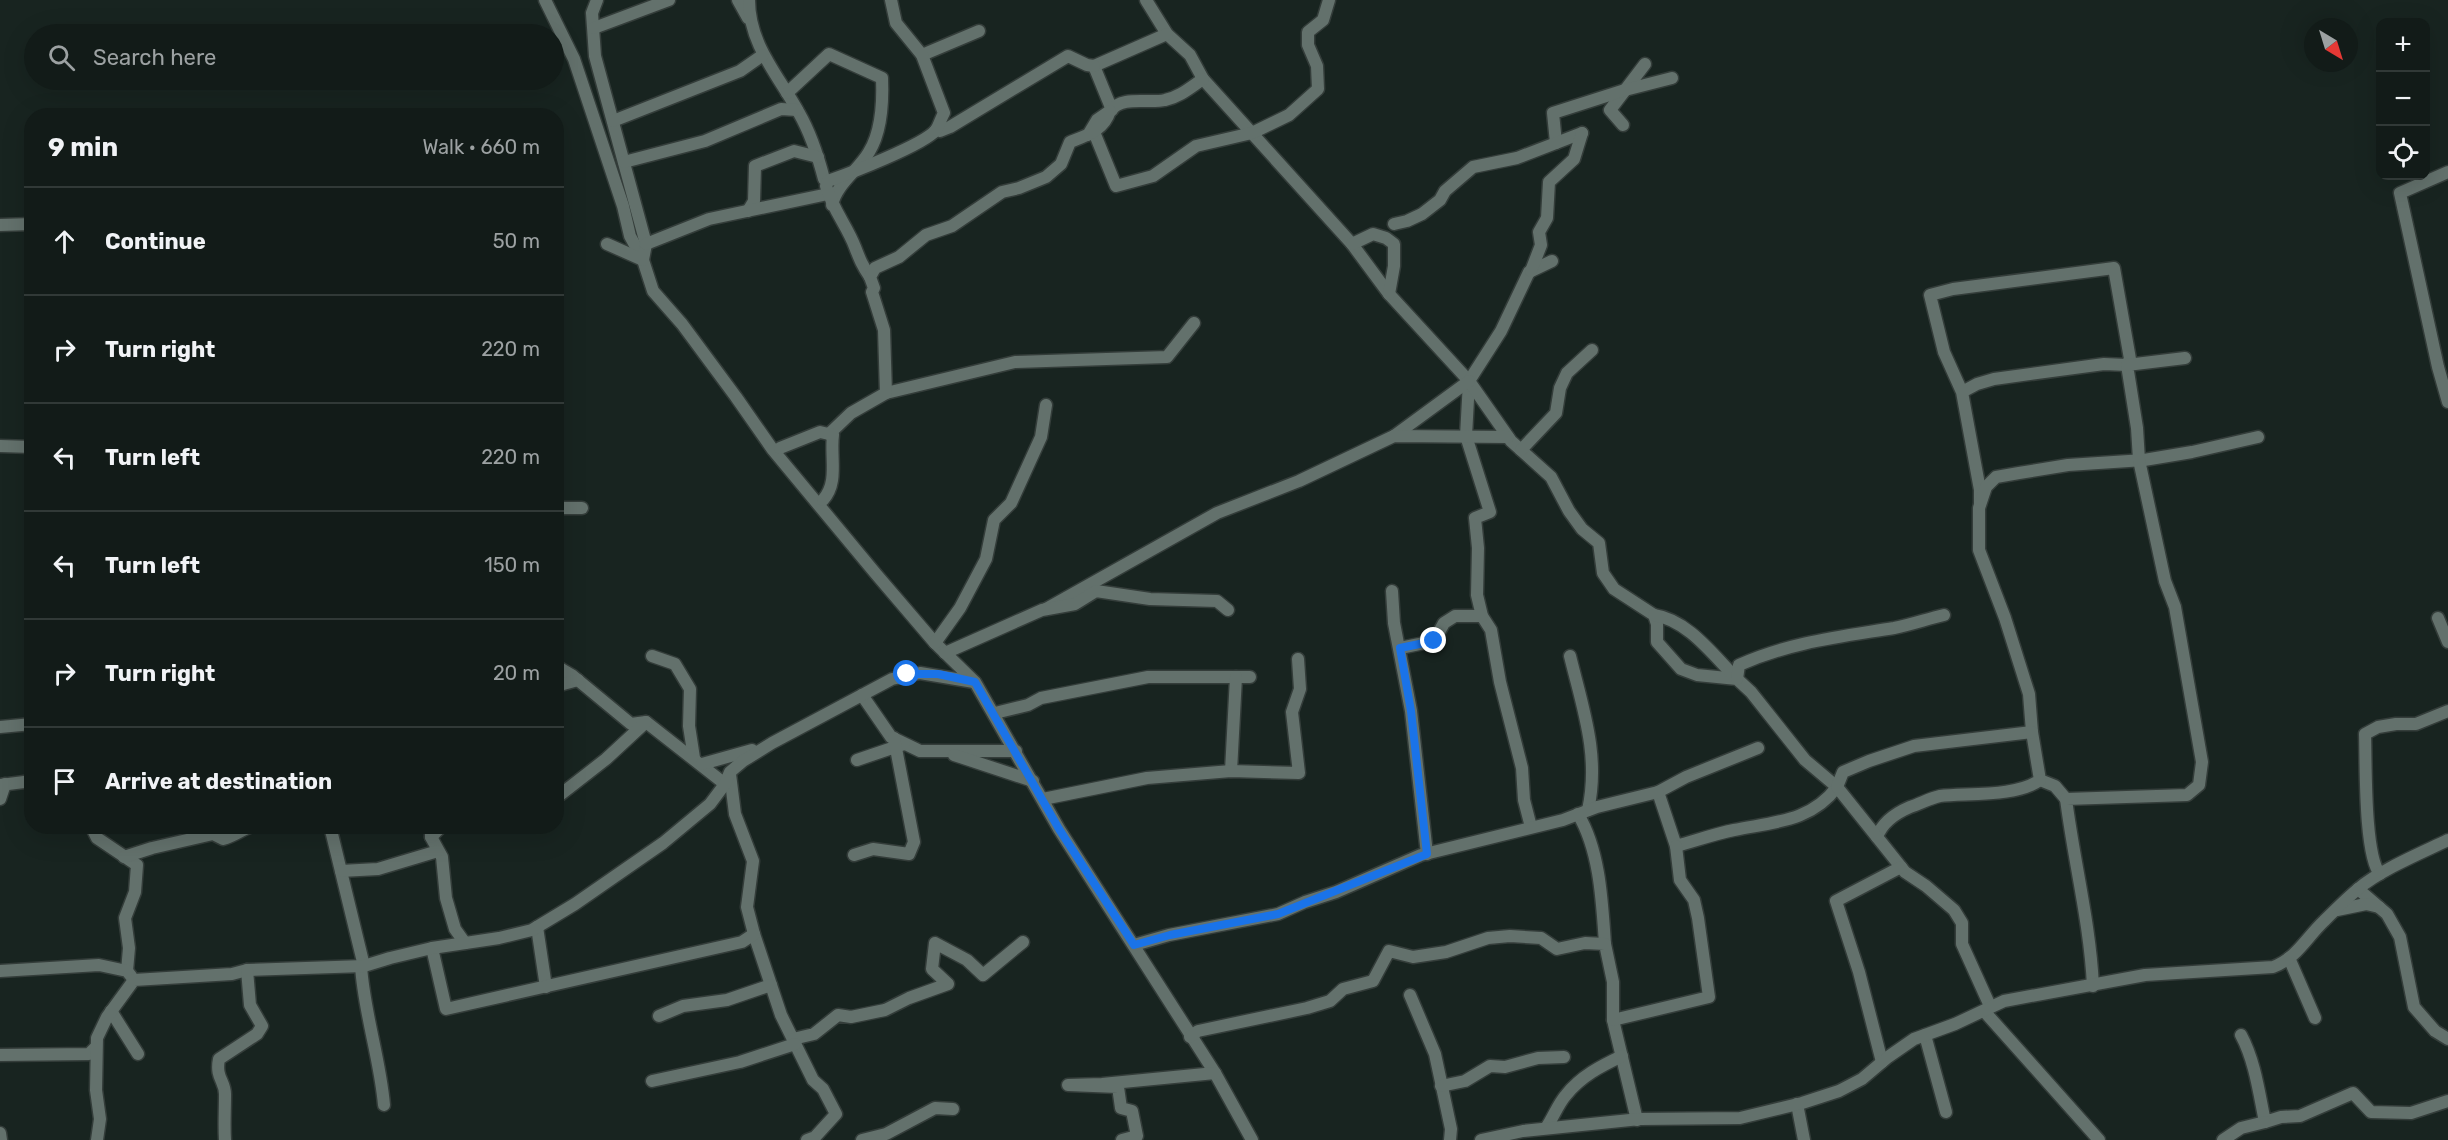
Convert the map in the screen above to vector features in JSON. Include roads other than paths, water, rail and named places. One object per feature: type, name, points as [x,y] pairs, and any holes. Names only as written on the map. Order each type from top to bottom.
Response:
[{"type":"street","points":[[545,0],[557,24]]},
{"type":"street","points":[[597,0],[592,13],[595,56],[646,244],[643,260]]},
{"type":"street","points":[[594,28],[669,0]]},
{"type":"street","points":[[738,0],[750,22],[763,55],[797,110],[858,259],[870,277],[874,288],[872,292],[884,330],[886,393]]},
{"type":"street","points":[[749,0],[750,22]]},
{"type":"street","points":[[646,244],[709,219],[830,193],[851,174],[924,139],[936,130],[944,113],[922,55],[896,23],[891,0]]},
{"type":"street","points":[[1146,0],[1167,34],[1190,55],[1203,79],[1352,244],[1389,294],[1468,381],[1508,437],[1551,477],[1575,520],[1599,543],[1603,573],[1614,589],[1654,615],[1667,617],[1684,627],[1751,692],[1805,760],[1847,796],[1900,867],[1953,910],[1962,923],[1962,944],[1987,1009],[2099,1140]]},
{"type":"street","points":[[1091,133],[1116,186],[1153,176],[1196,146],[1252,133],[1289,116],[1318,89],[1317,66],[1308,32],[1323,20],[1329,0]]},
{"type":"street","points":[[922,55],[979,31]]},
{"type":"street","points":[[936,130],[940,131],[950,127],[1068,56],[1087,65],[1095,66],[1167,34]]},
{"type":"street","points":[[564,39],[574,59],[623,206],[630,236],[643,260],[653,291],[716,369],[774,450],[935,643],[975,682],[1043,799],[1215,1073],[1252,1140]]},
{"type":"street","points":[[787,93],[829,54],[882,78],[883,100],[876,135],[869,152],[834,196],[830,193]]},
{"type":"street","points":[[613,121],[740,71],[763,55]]},
{"type":"street","points":[[1623,125],[1610,110],[1645,64]]},
{"type":"street","points":[[1095,66],[1111,110]]},
{"type":"street","points":[[1556,143],[1553,113],[1672,78]]},
{"type":"street","points":[[870,277],[876,268],[899,256],[926,235],[952,226],[1002,192],[1046,177],[1061,164],[1070,142],[1091,133],[1097,120],[1111,110],[1132,101],[1166,100],[1178,96],[1203,79]]},
{"type":"street","points":[[624,162],[705,141],[781,109],[797,110]]},
{"type":"street","points":[[945,653],[1046,609],[1217,513],[1299,481],[1394,436],[1468,381],[1501,332],[1531,271],[1541,245],[1539,232],[1547,218],[1549,182],[1574,159],[1582,133],[1516,158],[1473,167],[1422,214],[1394,224],[1352,244]]},
{"type":"street","points":[[748,211],[754,201],[755,166],[794,151],[818,157]]},
{"type":"street","points":[[2448,172],[2400,193],[2438,367],[2448,402]]},
{"type":"street","points":[[0,225],[24,224]]},
{"type":"street","points":[[1389,294],[1395,266],[1394,224]]},
{"type":"street","points":[[1373,234],[1386,238],[1394,244]]},
{"type":"street","points":[[607,244],[643,260]]},
{"type":"street","points":[[1531,271],[1552,261]]},
{"type":"street","points":[[2040,780],[2032,732],[2029,694],[2005,618],[1979,550],[1980,490],[1962,392],[1944,352],[1930,295],[1953,289],[2114,268],[2130,359],[2127,365],[2137,428],[2139,460],[2164,581],[2175,608],[2202,762],[2199,785],[2187,795],[2066,799]]},
{"type":"street","points":[[829,434],[850,413],[886,393],[1014,362],[1167,357],[1194,323]]},
{"type":"street","points":[[1521,450],[1556,413],[1560,388],[1568,373],[1592,350]]},
{"type":"street","points":[[1962,392],[1994,379],[2104,364],[2127,365],[2185,358]]},
{"type":"street","points":[[1468,381],[1466,436],[1490,512],[1475,518],[1478,548],[1476,595],[1482,616],[1491,630],[1500,682],[1522,768],[1524,800],[1531,827]]},
{"type":"street","points":[[935,643],[960,608],[986,559],[994,520],[1011,503],[1041,437],[1047,405]]},
{"type":"street","points":[[780,448],[820,432],[833,435],[831,452],[834,470],[831,491],[823,500]]},
{"type":"street","points":[[1394,436],[1508,437]]},
{"type":"street","points":[[1980,504],[1986,488],[1996,477],[2068,465],[2139,460],[2192,452],[2258,437]]},
{"type":"street","points":[[0,446],[24,447]]},
{"type":"street","points":[[564,508],[582,508]]},
{"type":"street","points":[[1046,609],[1075,604],[1096,591],[1150,599],[1217,602],[1228,610]]},
{"type":"street","points":[[1392,591],[1394,623],[1411,711],[1427,854]]},
{"type":"street","points":[[1654,615],[1657,624],[1657,642],[1681,669],[1697,675],[1737,679]]},
{"type":"street","points":[[1737,679],[1739,665],[1796,645],[1894,628],[1944,615]]},
{"type":"street","points":[[1400,648],[1434,641],[1444,623],[1455,616],[1482,616]]},
{"type":"street","points":[[2438,618],[2448,642]]},
{"type":"street","points":[[652,656],[675,664],[690,689],[689,726],[698,761]]},
{"type":"street","points":[[1570,656],[1593,750],[1593,787],[1583,812],[1602,900],[1605,944],[1613,982],[1614,1020],[1637,1120]]},
{"type":"street","points":[[1043,799],[1147,778],[1231,771],[1299,773],[1292,712],[1300,689],[1298,659]]},
{"type":"street","points":[[564,671],[631,724],[646,722],[698,761],[728,778],[735,814],[753,861],[747,907],[754,934],[781,1015],[813,1080],[823,1089],[836,1114],[815,1137],[807,1140]]},
{"type":"street","points":[[0,971],[99,965],[130,975],[232,974],[247,970],[363,966],[432,948],[499,938],[537,927],[663,843],[710,804],[743,761],[768,746],[892,679],[914,674],[938,674],[975,682]]},
{"type":"street","points":[[995,713],[1028,705],[1041,698],[1148,676],[1250,677]]},
{"type":"street","points":[[1231,771],[1236,677]]},
{"type":"street","points":[[564,684],[578,680]]},
{"type":"street","points":[[862,695],[891,737],[898,743],[920,751],[1016,751]]},
{"type":"street","points":[[2380,874],[2375,869],[2371,848],[2365,734],[2378,727],[2416,724],[2448,711]]},
{"type":"street","points":[[564,792],[606,759],[646,722]]},
{"type":"street","points":[[0,727],[24,725]]},
{"type":"street","points":[[1676,846],[1735,830],[1768,825],[1817,808],[1828,800],[1838,787],[1843,772],[1914,746],[2032,732]]},
{"type":"street","points":[[857,760],[898,743]]},
{"type":"street","points":[[854,855],[873,849],[909,854],[914,842],[898,743]]},
{"type":"street","points":[[698,761],[768,746]]},
{"type":"street","points":[[1134,945],[1170,935],[1278,914],[1427,854],[1563,820],[1583,812],[1658,792],[1686,777],[1758,748]]},
{"type":"street","points":[[942,751],[1033,781]]},
{"type":"street","points":[[2040,780],[2055,786],[2066,799],[2073,859],[2091,942],[2093,986]]},
{"type":"street","points":[[1877,837],[1880,828],[1896,814],[1937,797],[2003,791],[2032,786],[2040,780]]},
{"type":"street","points":[[0,800],[2,785],[24,783]]},
{"type":"street","points":[[1614,1020],[1709,997],[1694,900],[1680,880],[1676,846],[1658,792]]},
{"type":"street","points":[[95,834],[97,838],[137,865],[135,892],[125,918],[130,975],[97,1038],[96,1090],[100,1119],[97,1140]]},
{"type":"street","points":[[124,857],[213,834],[223,839],[236,834]]},
{"type":"street","points":[[332,834],[363,966],[363,988],[372,1024],[372,1043],[382,1078],[384,1105]]},
{"type":"street","points":[[432,834],[442,857],[446,898],[455,929],[465,943]]},
{"type":"street","points":[[1481,1140],[1546,1128],[1637,1120],[1740,1118],[1797,1104],[1851,1086],[1914,1039],[2020,998],[2156,974],[2265,969],[2289,958],[2358,889],[2380,874],[2448,840]]},
{"type":"street","points":[[341,871],[378,868],[438,850]]},
{"type":"street","points":[[1882,1062],[1859,972],[1836,901],[1900,867]]},
{"type":"street","points":[[2358,889],[2387,914],[2400,937],[2414,1007],[2435,1031],[2448,1039]]},
{"type":"street","points":[[2337,910],[2366,904],[2380,907]]},
{"type":"street","points":[[537,927],[546,987]]},
{"type":"street","points":[[432,948],[446,1009],[742,942],[754,934]]},
{"type":"street","points":[[1190,1036],[1208,1029],[1330,1001],[1343,989],[1373,981],[1389,951],[1413,957],[1446,951],[1488,938],[1510,936],[1541,939],[1557,949],[1585,943],[1605,944]]},
{"type":"street","points":[[652,1082],[740,1062],[814,1034],[838,1015],[850,1017],[885,1010],[909,998],[948,984],[932,969],[934,943],[967,960],[983,975],[1023,942]]},
{"type":"street","points":[[2289,958],[2315,1018]]},
{"type":"street","points":[[225,1140],[223,1119],[226,1093],[216,1071],[219,1059],[257,1034],[261,1026],[250,1005],[247,970]]},
{"type":"street","points":[[658,1016],[683,1006],[728,1000],[771,985]]},
{"type":"street","points":[[1410,995],[1435,1054],[1450,1129],[1450,1140]]},
{"type":"street","points":[[111,1011],[138,1054]]},
{"type":"street","points":[[1925,1035],[1946,1112]]},
{"type":"street","points":[[2241,1035],[2247,1046],[2256,1078],[2265,1122]]},
{"type":"street","points":[[0,1056],[89,1054],[96,1047]]},
{"type":"street","points":[[1546,1128],[1565,1096],[1580,1081],[1596,1068],[1622,1056]]},
{"type":"street","points":[[1442,1086],[1465,1081],[1490,1066],[1506,1067],[1538,1058],[1564,1057]]},
{"type":"street","points":[[1122,1140],[1137,1136],[1132,1111],[1121,1108],[1118,1087],[1068,1085],[1215,1073]]},
{"type":"street","points":[[2223,1140],[2241,1128],[2281,1117],[2300,1116],[2353,1093],[2371,1112],[2411,1113],[2448,1101]]},
{"type":"street","points":[[1797,1104],[1804,1140]]},
{"type":"street","points":[[863,1140],[886,1134],[935,1108],[953,1109]]},
{"type":"street","points":[[0,1133],[1,1140]]}]
